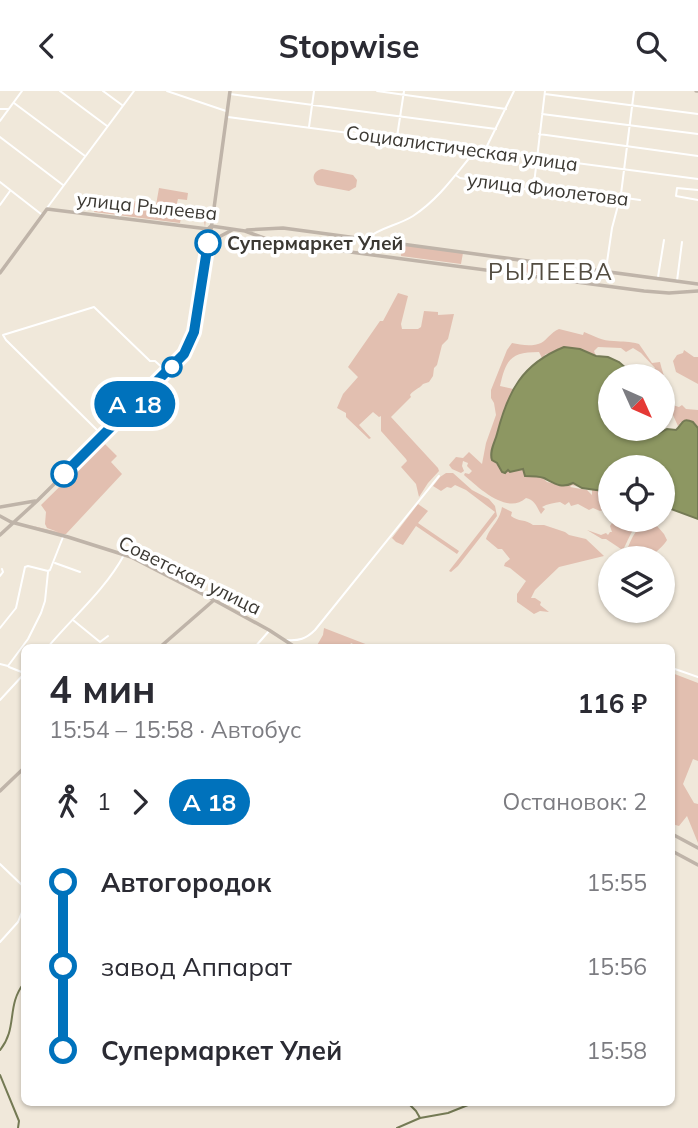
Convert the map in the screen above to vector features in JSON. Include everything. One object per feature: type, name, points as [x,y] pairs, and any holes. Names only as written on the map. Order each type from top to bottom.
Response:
[{"type":"main road","points":[[0,535],[167,372],[184,354],[191,341],[230,92]]},
{"type":"main road","points":[[0,273],[47,209]]},
{"type":"main road","name":"улица Рылеева","points":[[47,209],[164,225],[238,229],[275,242],[644,291],[698,291]]},
{"type":"main road","name":"улица Рылеева","points":[[245,231],[283,228],[698,285]]},
{"type":"main road","points":[[206,258],[217,238],[238,229]]},
{"type":"main road","points":[[523,275],[525,261]]},
{"type":"main road","points":[[0,507],[37,501]]},
{"type":"main road","name":"Советская улица","points":[[0,516],[13,523],[125,554],[215,600],[291,644]]},
{"type":"main road","points":[[164,644],[215,600]]},
{"type":"main road","points":[[0,791],[21,771]]},
{"type":"main road","points":[[675,836],[698,848]]},
{"type":"main road","points":[[675,853],[698,865]]},
{"type":"street","points":[[0,121],[22,91]]},
{"type":"street","points":[[60,91],[108,126]]},
{"type":"street","points":[[103,91],[123,106]]},
{"type":"street","points":[[47,209],[134,91]]},
{"type":"street","name":"Социалистическая улица","points":[[169,91],[227,114],[698,179]]},
{"type":"street","points":[[309,127],[314,91]]},
{"type":"street","points":[[377,91],[506,109]]},
{"type":"street","points":[[484,151],[514,91]]},
{"type":"street","points":[[605,271],[620,197],[634,91]]},
{"type":"street","points":[[230,92],[496,129]]},
{"type":"street","points":[[534,184],[545,92],[698,114]]},
{"type":"street","points":[[397,138],[403,93]]},
{"type":"street","points":[[14,103],[85,157]]},
{"type":"street","points":[[0,109],[9,109]]},
{"type":"street","points":[[542,114],[698,134]]},
{"type":"street","points":[[539,134],[698,156]]},
{"type":"street","name":"улица Рылеева","points":[[0,137],[64,185]]},
{"type":"street","points":[[367,239],[416,214],[435,199],[457,176],[476,150]]},
{"type":"street","name":"улица Фиолетова","points":[[457,176],[530,190],[534,184],[640,200]]},
{"type":"street","points":[[0,182],[42,215]]},
{"type":"street","points":[[698,190],[677,188],[676,196],[698,199]]},
{"type":"street","points":[[0,205],[11,190]]},
{"type":"street","points":[[658,278],[664,240]]},
{"type":"street","points":[[677,282],[682,242]]},
{"type":"street","points":[[103,436],[3,335],[94,306],[150,361],[155,361],[167,372]]},
{"type":"street","points":[[285,640],[303,640],[315,631],[439,476]]},
{"type":"street","points":[[24,644],[41,613],[48,571],[52,569],[63,536]]},
{"type":"street","points":[[51,644],[114,572],[125,554]]},
{"type":"street","points":[[54,563],[80,572]]},
{"type":"street","points":[[0,628],[16,608],[25,568],[27,566],[48,571]]},
{"type":"street","points":[[0,576],[2,569]]},
{"type":"street","points":[[73,620],[100,642],[108,636]]},
{"type":"street","points":[[257,644],[269,630]]},
{"type":"street","points":[[8,666],[21,648]]},
{"type":"street","points":[[0,664],[21,672]]},
{"type":"street","points":[[675,669],[698,677]]},
{"type":"street","points":[[0,700],[21,677]]},
{"type":"street","points":[[0,864],[21,884]]},
{"type":"street","points":[[0,942],[18,922],[21,914]]},
{"type":"shaded area","points":[[322,169],[353,175],[357,180],[356,187],[349,191],[317,185],[314,175]]},
{"type":"shaded area","points":[[159,188],[188,193],[187,200],[178,199],[176,207],[204,214],[196,215],[155,206],[155,211],[206,219],[205,227],[204,221],[181,218],[180,223],[94,212],[99,209],[100,203],[118,205],[128,200],[156,205]]},
{"type":"shaded area","points":[[402,245],[463,253],[461,264],[401,256]]},
{"type":"shaded area","points":[[528,263],[594,271],[592,281],[527,273],[525,270]]},
{"type":"shaded area","points":[[398,293],[408,296],[402,329],[421,327],[424,311],[438,312],[438,315],[454,314],[448,339],[442,345],[433,376],[429,382],[411,393],[411,397],[391,417],[438,468],[439,471],[419,497],[416,484],[401,467],[406,459],[381,431],[381,416],[373,412],[359,425],[371,438],[369,439],[346,417],[346,413],[337,408],[343,394],[358,377],[348,367],[380,321],[383,321]]},
{"type":"shaded area","points":[[559,329],[583,335],[584,332],[606,340],[639,344],[652,363],[661,364],[651,364],[633,348],[626,352],[621,348],[598,347],[594,351],[596,356],[580,349],[546,354],[542,358],[539,352],[530,352],[511,359],[505,369],[500,386],[513,389],[490,454],[505,473],[508,470],[510,472],[523,469],[525,476],[542,477],[547,482],[566,486],[569,482],[579,487],[570,487],[587,490],[592,495],[592,489],[598,489],[598,510],[560,502],[542,507],[545,509],[541,514],[529,499],[502,502],[485,492],[464,475],[472,471],[467,466],[468,463],[463,461],[464,471],[461,473],[449,465],[456,457],[463,458],[469,452],[482,464],[496,415],[491,390],[512,343],[538,344]]},
{"type":"shaded area","points":[[564,347],[580,349],[621,364],[598,364],[598,441],[676,441],[676,430],[683,422],[693,422],[698,428],[698,519],[675,510],[675,455],[598,455],[598,490],[582,488],[573,483],[561,485],[542,477],[525,476],[523,469],[502,472],[491,457],[506,405],[527,371]]},
{"type":"shaded area","points":[[684,350],[698,357],[698,384],[676,372],[676,364],[673,361],[677,355]]},
{"type":"shaded area","points":[[682,405],[686,409],[698,410],[698,428],[681,422],[678,426],[676,406]]},
{"type":"shaded area","points":[[104,443],[117,456],[111,462],[122,474],[66,534],[29,525],[58,532],[47,528],[46,512],[41,505]]},
{"type":"shaded area","points":[[446,473],[453,473],[472,490],[489,499],[495,506],[497,516],[451,572],[449,571],[495,512],[455,485],[441,491],[433,486]]},
{"type":"shaded area","points":[[418,504],[428,511],[418,523],[459,551],[457,554],[416,526],[403,545],[392,538]]},
{"type":"shaded area","points":[[502,507],[512,512],[511,516],[516,519],[586,539],[598,550],[598,557],[559,567],[535,590],[531,598],[541,602],[540,605],[549,612],[540,611],[534,614],[517,602],[517,594],[526,581],[504,566],[510,559],[502,549],[498,549],[486,539]]},
{"type":"shaded area","points":[[587,530],[601,535],[608,535],[610,532],[632,532],[625,546],[616,546]]},
{"type":"shaded area","points":[[636,532],[662,532],[667,540],[662,546],[629,546]]},
{"type":"shaded area","points":[[324,628],[365,644],[318,644]]},
{"type":"shaded area","points":[[675,674],[698,683],[698,761],[693,759],[683,784],[694,803],[698,804],[698,843],[687,816],[679,826],[675,825]]},
{"type":"waterway","points":[[0,1050],[9,1033],[15,1000],[21,988]]},
{"type":"waterway","points":[[0,1075],[19,1121],[18,1128]]},
{"type":"waterway","points":[[411,1106],[420,1118]]},
{"type":"waterway","points":[[397,1128],[420,1118],[448,1113],[466,1106]]},
{"type":"bus line","points":[[64,474],[184,354],[194,332],[208,243]]},
{"type":"place","name":"Супермаркет Улей","points":[[208,243]]},
{"type":"district","name":"РЫЛЕЕВА","points":[[551,271]]}]
